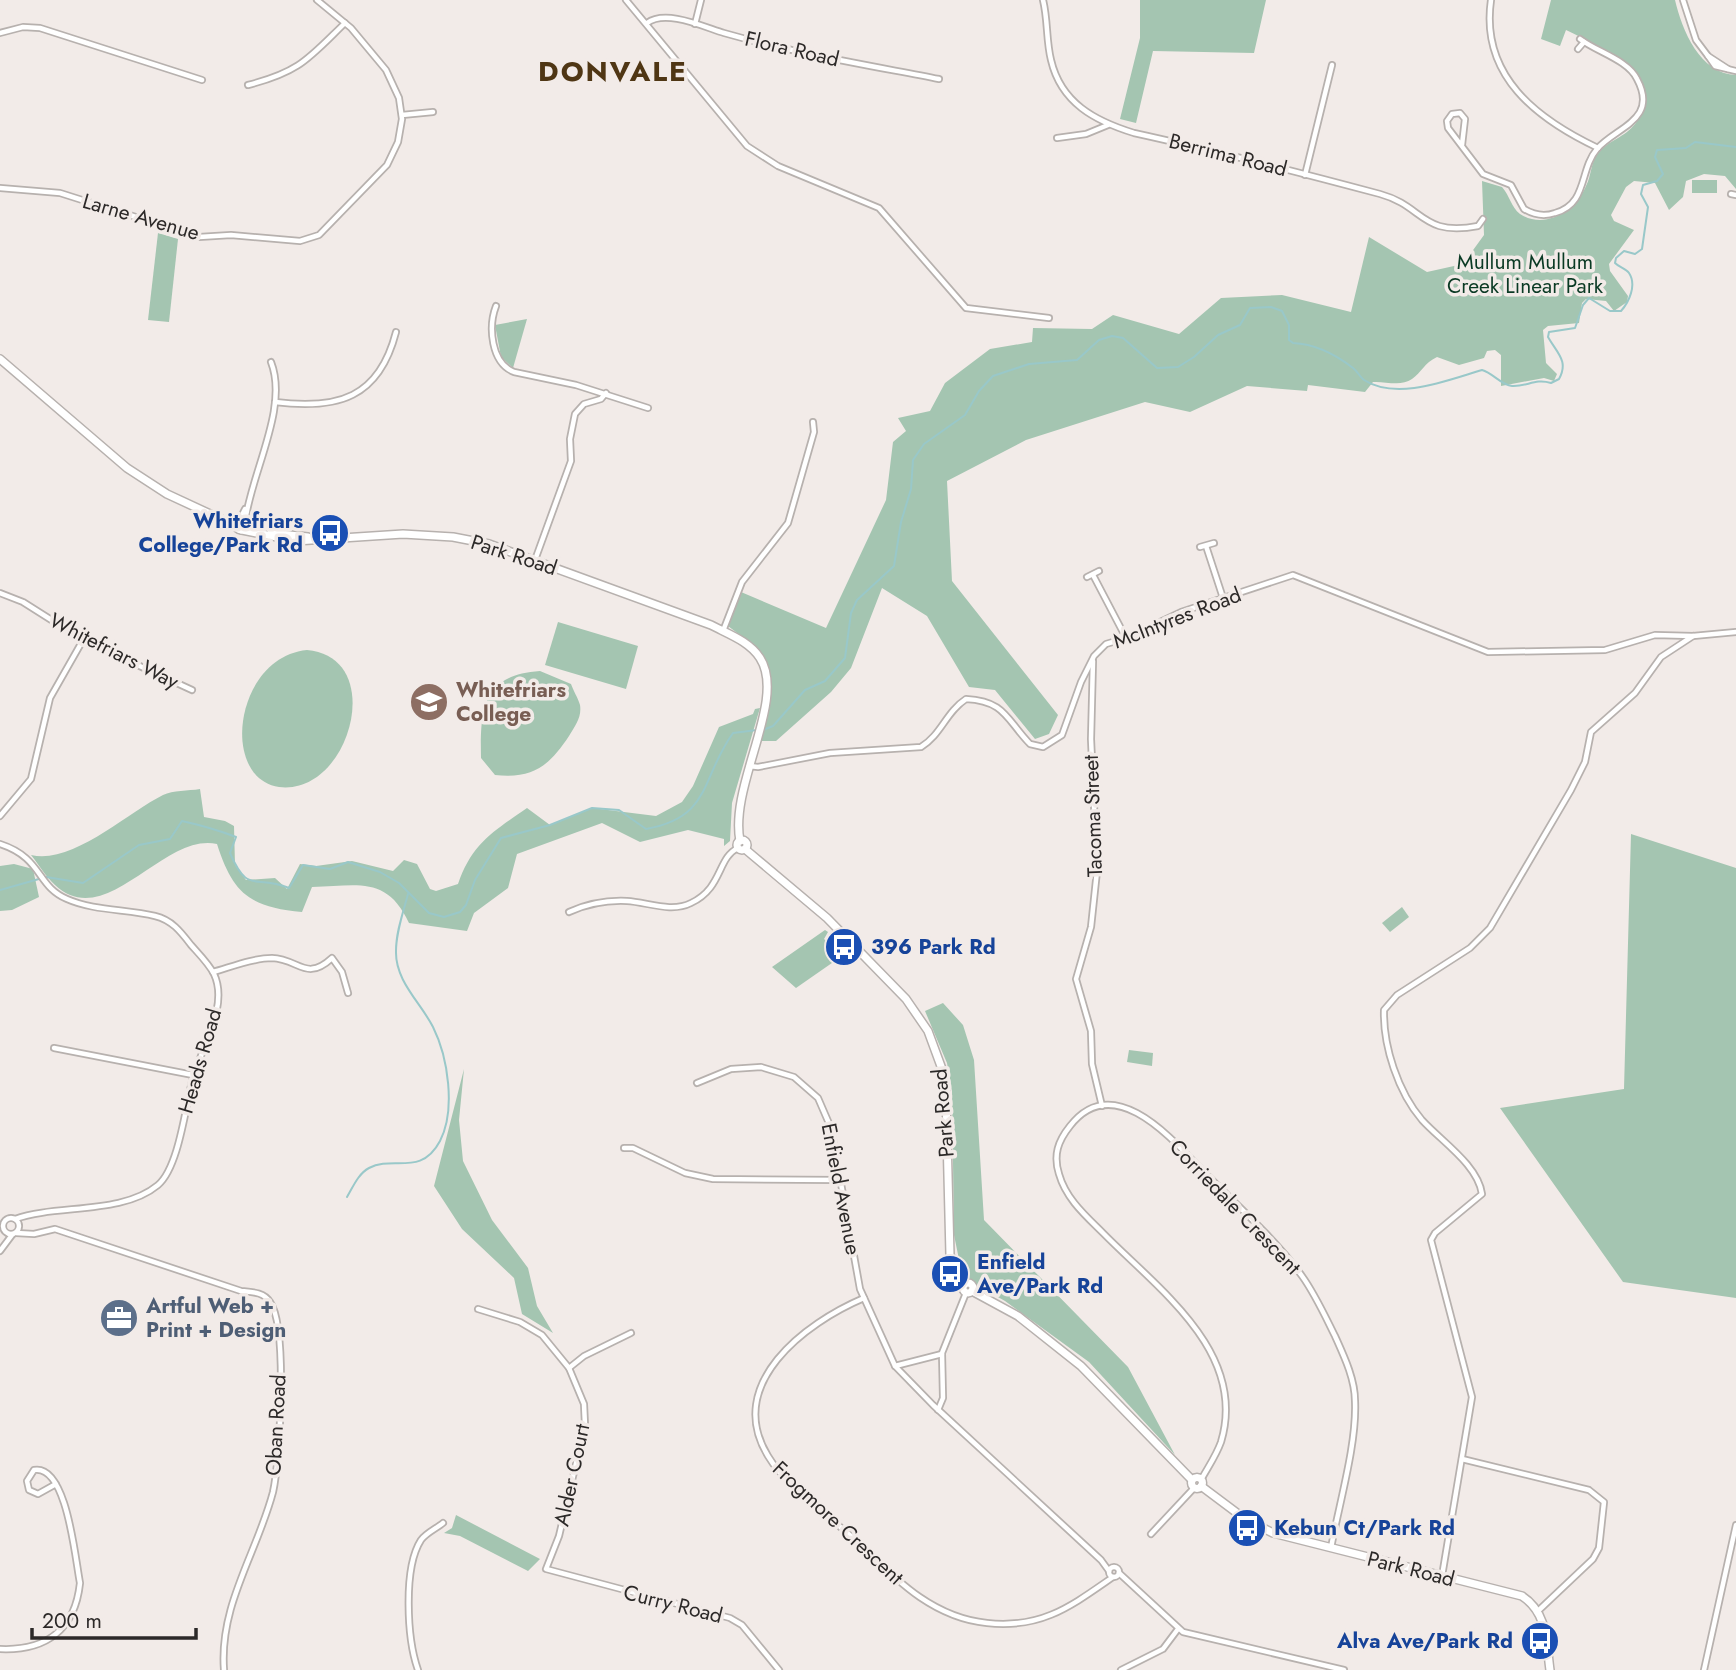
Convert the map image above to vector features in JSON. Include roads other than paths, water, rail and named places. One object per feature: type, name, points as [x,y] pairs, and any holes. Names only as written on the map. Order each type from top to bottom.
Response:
[{"type":"street","name":"Larne Avenue","points":[[0,188],[60,193],[199,237],[231,235],[308,240],[324,231],[387,165],[398,142],[402,115],[399,98],[390,77],[345,22],[317,0]]},
{"type":"street","points":[[626,0],[648,23],[747,146],[778,166],[878,208],[961,305],[978,311],[1049,318]]},
{"type":"street","points":[[695,24],[701,0]]},
{"type":"street","name":"Berrima Road","points":[[1043,0],[1051,59],[1060,83],[1082,110],[1109,125],[1390,197],[1428,223],[1443,229],[1479,229],[1483,219]]},
{"type":"street","points":[[1490,0],[1490,35],[1517,91],[1548,122],[1598,148]]},
{"type":"street","points":[[1683,0],[1696,40],[1707,56],[1736,71]]},
{"type":"street","name":"Flora Road","points":[[648,23],[660,18],[695,24],[845,62],[939,79]]},
{"type":"street","points":[[248,85],[287,74],[306,61],[345,22]]},
{"type":"street","points":[[0,33],[23,27],[40,28],[202,80]]},
{"type":"street","points":[[1462,145],[1465,119],[1460,113],[1452,114],[1447,124],[1462,145],[1483,174],[1511,185],[1524,209],[1544,215],[1564,209],[1578,196],[1598,148],[1633,122],[1641,108],[1642,94],[1638,79],[1628,68],[1582,41],[1578,49]]},
{"type":"street","points":[[1305,175],[1332,65]]},
{"type":"street","points":[[402,115],[433,112]]},
{"type":"street","points":[[1057,138],[1086,134],[1109,125]]},
{"type":"street","points":[[496,306],[491,326],[498,359],[504,367],[606,393],[648,408]]},
{"type":"street","points":[[275,402],[316,406],[338,402],[357,394],[384,365],[396,331]]},
{"type":"street","name":"Park Road","points":[[0,359],[127,468],[176,498],[226,521],[276,534],[347,538],[403,534],[453,537],[489,544],[673,613],[702,627],[723,631],[747,645],[759,657],[768,685],[765,708],[738,807],[741,846],[827,918],[906,999],[928,1031],[942,1069],[946,1096],[950,1255],[968,1290],[1018,1317],[1081,1366],[1197,1483],[1264,1530],[1522,1596],[1537,1612]]},
{"type":"street","points":[[241,523],[275,402],[276,378],[271,362]]},
{"type":"street","points":[[535,560],[571,461],[570,430],[575,414],[584,404],[601,399],[606,393]]},
{"type":"street","points":[[723,631],[742,582],[788,523],[814,432],[813,422]]},
{"type":"street","points":[[1214,543],[1203,546],[1223,598]]},
{"type":"street","points":[[1099,571],[1090,576],[1126,638]]},
{"type":"street","name":"McIntyres Road","points":[[748,766],[758,767],[830,753],[921,747],[932,740],[951,708],[965,699],[991,702],[1007,713],[1030,744],[1043,747],[1062,735],[1081,682],[1094,656],[1106,644],[1126,638],[1181,612],[1293,575],[1488,652],[1605,650],[1655,635],[1693,636],[1736,632]]},
{"type":"street","name":"Whitefriars Way","points":[[0,593],[23,602],[83,640],[192,690]]},
{"type":"street","points":[[1442,1577],[1472,1397],[1431,1240],[1435,1233],[1480,1199],[1481,1188],[1421,1118],[1404,1091],[1388,1046],[1384,1010],[1397,995],[1470,948],[1490,928],[1571,790],[1585,762],[1591,732],[1634,693],[1661,657],[1693,636]]},
{"type":"street","points":[[0,816],[31,779],[50,698],[83,640]]},
{"type":"street","name":"Tacoma Street","points":[[1094,656],[1090,688],[1093,829],[1097,872],[1091,927],[1076,979],[1091,1031],[1092,1064],[1102,1106]]},
{"type":"street","points":[[1081,682],[1090,688]]},
{"type":"street","points":[[0,844],[19,851],[38,870],[50,888],[74,902],[167,920],[213,972],[273,958],[305,969],[317,970],[332,958],[342,972],[348,993]]},
{"type":"street","points":[[569,912],[601,902],[624,901],[676,907],[689,904],[716,884],[727,857],[741,846]]},
{"type":"street","name":"Heads Road","points":[[3,1220],[120,1201],[158,1185],[171,1165],[193,1075],[217,1003],[219,988],[213,972]]},
{"type":"street","points":[[54,1048],[193,1075]]},
{"type":"street","name":"Enfield Avenue","points":[[697,1083],[720,1072],[751,1067],[771,1069],[794,1077],[811,1090],[824,1107],[831,1128],[864,1298],[895,1366],[938,1410],[1113,1573],[1178,1629]]},
{"type":"street","points":[[1102,1106],[1079,1116],[1067,1130],[1057,1146],[1059,1174],[1074,1202],[1194,1326],[1212,1352],[1224,1387],[1225,1417],[1218,1448],[1197,1483],[1151,1534]]},
{"type":"street","name":"Corriedale Crescent","points":[[1102,1106],[1131,1110],[1164,1132],[1293,1264],[1325,1315],[1341,1349],[1356,1399],[1331,1549]]},
{"type":"street","points":[[624,1149],[633,1148],[685,1173],[713,1179],[840,1180]]},
{"type":"street","points":[[1,1248],[17,1230],[24,1216]]},
{"type":"street","points":[[15,1219],[17,1230]]},
{"type":"street","points":[[1,1248],[6,1233],[3,1220]]},
{"type":"street","name":"Oban Road","points":[[17,1230],[29,1234],[55,1229],[132,1257],[256,1293],[270,1300],[274,1310],[279,1352],[278,1456],[273,1491],[256,1543],[234,1591],[222,1646],[224,1670]]},
{"type":"street","points":[[6,1233],[17,1230]]},
{"type":"street","points":[[938,1410],[943,1398],[942,1353],[968,1290]]},
{"type":"street","name":"Frogmore Crescent","points":[[864,1298],[824,1317],[783,1353],[767,1373],[758,1391],[755,1415],[758,1435],[773,1463],[917,1597],[952,1616],[989,1623],[1037,1620],[1069,1608],[1113,1573]]},
{"type":"street","name":"Alder Court","points":[[478,1309],[536,1330],[555,1348],[569,1368],[584,1404],[585,1425],[559,1536],[547,1569]]},
{"type":"street","points":[[569,1368],[584,1356],[631,1333]]},
{"type":"street","points":[[895,1366],[942,1353]]},
{"type":"street","points":[[933,1405],[942,1388]]},
{"type":"street","points":[[1462,1459],[1589,1490],[1604,1502],[1599,1548],[1593,1559],[1537,1612],[1544,1630],[1550,1670]]},
{"type":"street","points":[[0,1649],[29,1649],[46,1642],[62,1629],[78,1596],[80,1583],[63,1496],[51,1475],[41,1469],[34,1470],[27,1481],[29,1490],[38,1494],[49,1491],[56,1484]]},
{"type":"street","points":[[418,1670],[413,1656],[409,1575],[422,1539],[443,1523]]},
{"type":"street","points":[[1704,1670],[1736,1525]]},
{"type":"street","name":"Curry Road","points":[[547,1569],[730,1618],[742,1625],[779,1670]]},
{"type":"street","points":[[1121,1670],[1163,1649],[1178,1629],[1344,1670]]},
{"type":"waterway","points":[[763,730],[773,726],[805,690],[825,681],[845,658],[851,613],[857,600],[894,566],[901,522],[911,489],[913,460],[924,444],[965,415],[979,391],[993,376],[1029,364],[1077,360],[1099,340],[1112,336],[1123,338],[1157,368],[1178,367],[1194,357],[1218,335],[1240,325],[1250,308],[1271,307],[1282,311],[1289,325],[1289,340],[1293,343],[1309,345],[1332,354],[1353,368],[1364,380],[1377,386],[1392,389],[1423,387],[1482,370],[1512,386],[1551,383],[1559,379],[1563,367],[1561,357],[1548,337],[1549,332],[1575,328],[1583,305],[1589,298],[1610,311],[1621,311],[1627,303],[1632,288],[1631,278],[1628,272],[1615,263],[1616,258],[1624,251],[1635,254],[1642,249],[1648,207],[1641,194],[1643,185],[1657,181],[1663,174],[1655,157],[1657,150],[1686,148],[1695,142],[1736,147]]},
{"type":"waterway","points":[[0,890],[46,877],[83,883],[139,845],[170,839],[182,821],[236,837],[230,853],[247,879],[289,888],[303,865],[330,869],[348,862],[380,872],[399,883],[429,913],[444,917],[460,912],[466,905],[475,880],[501,838],[550,825],[592,808],[619,810],[646,829],[667,823],[683,815],[694,805],[733,733],[757,730]]},
{"type":"waterway","points":[[347,1197],[359,1177],[369,1168],[424,1159],[440,1141],[448,1114],[448,1084],[443,1053],[433,1027],[404,982],[397,962],[397,937],[408,894]]},
{"type":"place","name":"Whitefriars College/Park Rd","points":[[330,533]]},
{"type":"place","name":"Whitefriars College","points":[[429,702]]},
{"type":"place","name":"396 Park Rd","points":[[844,947]]},
{"type":"place","name":"Enfield Ave/Park Rd","points":[[950,1274]]},
{"type":"place","name":"Artful Web + Print + Design","points":[[119,1318]]},
{"type":"place","name":"Kebun Ct/Park Rd","points":[[1247,1528]]},
{"type":"place","name":"Alva Ave/Park Rd","points":[[1540,1641]]},
{"type":"district","name":"DONVALE","points":[[613,71]]},
{"type":"park label","name":"Mullum Mullum Creek Linear Park","points":[[1525,274]]}]
